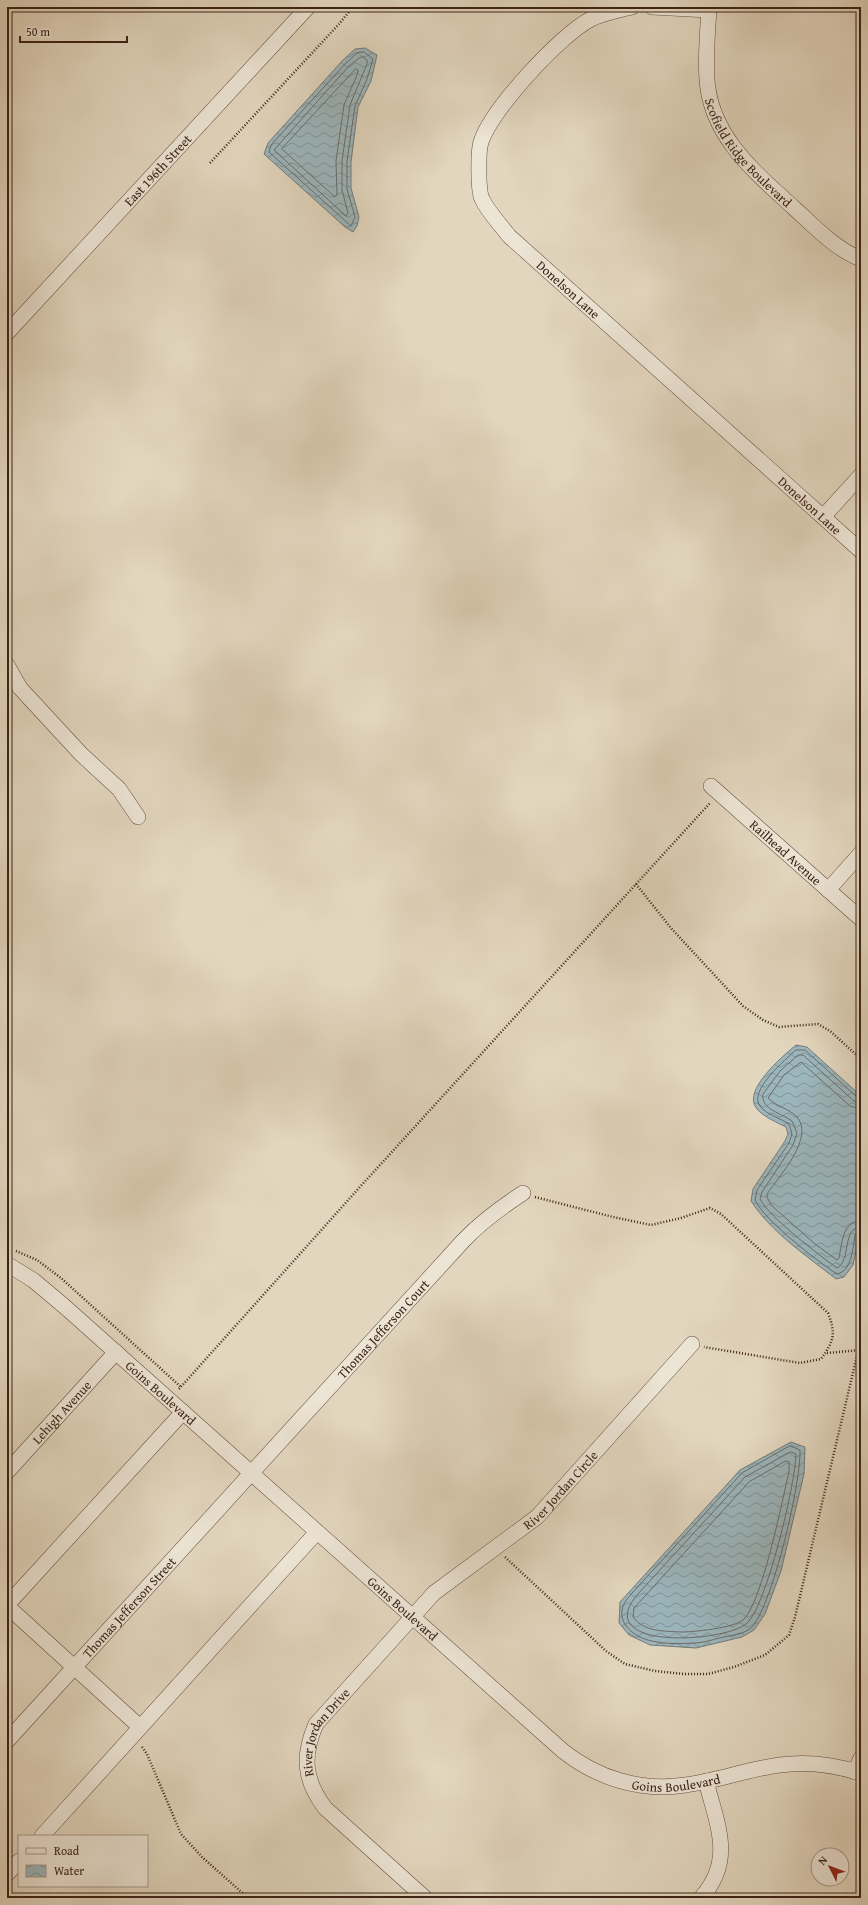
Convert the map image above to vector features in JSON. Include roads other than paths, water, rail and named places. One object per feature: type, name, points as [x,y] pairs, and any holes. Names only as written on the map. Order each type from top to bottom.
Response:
[{"type":"street","name":"East 196th Street","points":[[7,333],[308,7]]},
{"type":"street","name":"Donelson Lane","points":[[632,7],[591,19],[571,34],[546,56],[497,112],[481,142],[479,173],[482,198],[509,236],[861,551]]},
{"type":"street","points":[[652,7],[709,8]]},
{"type":"street","name":"Scofield Ridge Boulevard","points":[[709,8],[707,81],[717,122],[724,134],[748,166],[834,243],[850,255],[861,259]]},
{"type":"street","points":[[823,517],[861,475]]},
{"type":"street","points":[[7,665],[20,688],[81,754],[119,789],[138,817]]},
{"type":"street","name":"Railhead Avenue","points":[[715,790],[861,919]]},
{"type":"street","points":[[828,890],[861,853]]},
{"type":"street","name":"Thomas Jefferson Court","points":[[251,1473],[472,1232],[495,1211],[523,1193]]},
{"type":"street","name":"Goins Boulevard","points":[[7,1264],[33,1280],[116,1352],[563,1751],[582,1764],[610,1777],[639,1786],[670,1787],[706,1781],[781,1764],[818,1764],[859,1768]]},
{"type":"street","name":"River Jordan Circle","points":[[412,1616],[444,1584],[537,1516],[692,1344]]},
{"type":"street","name":"Lehigh Avenue","points":[[7,1472],[116,1352]]},
{"type":"street","points":[[137,1731],[75,1667],[7,1605],[183,1412]]},
{"type":"street","name":"Thomas Jefferson Street","points":[[7,1741],[251,1473]]},
{"type":"street","points":[[43,1835],[317,1532]]},
{"type":"street","name":"River Jordan Drive","points":[[412,1616],[316,1724],[309,1745],[307,1767],[309,1780],[314,1792],[325,1808],[425,1898]]},
{"type":"street","points":[[701,1898],[716,1877],[722,1856],[720,1838],[706,1781]]},
{"type":"street","points":[[7,1874],[18,1862]]},
{"type":"water","points":[[365,48],[377,55],[371,81],[358,107],[351,162],[351,188],[359,217],[357,226],[353,232],[345,227],[264,154],[268,143],[343,60],[355,49]]},
{"type":"water","points":[[796,1045],[807,1047],[861,1096],[861,1227],[853,1265],[844,1277],[836,1279],[779,1234],[751,1201],[753,1189],[785,1141],[788,1134],[786,1127],[767,1117],[757,1109],[754,1102],[755,1093],[766,1074]]},
{"type":"water","points":[[791,1442],[805,1447],[804,1474],[781,1571],[765,1614],[754,1630],[742,1637],[696,1648],[650,1645],[629,1635],[619,1623],[620,1602],[740,1470]]}]
